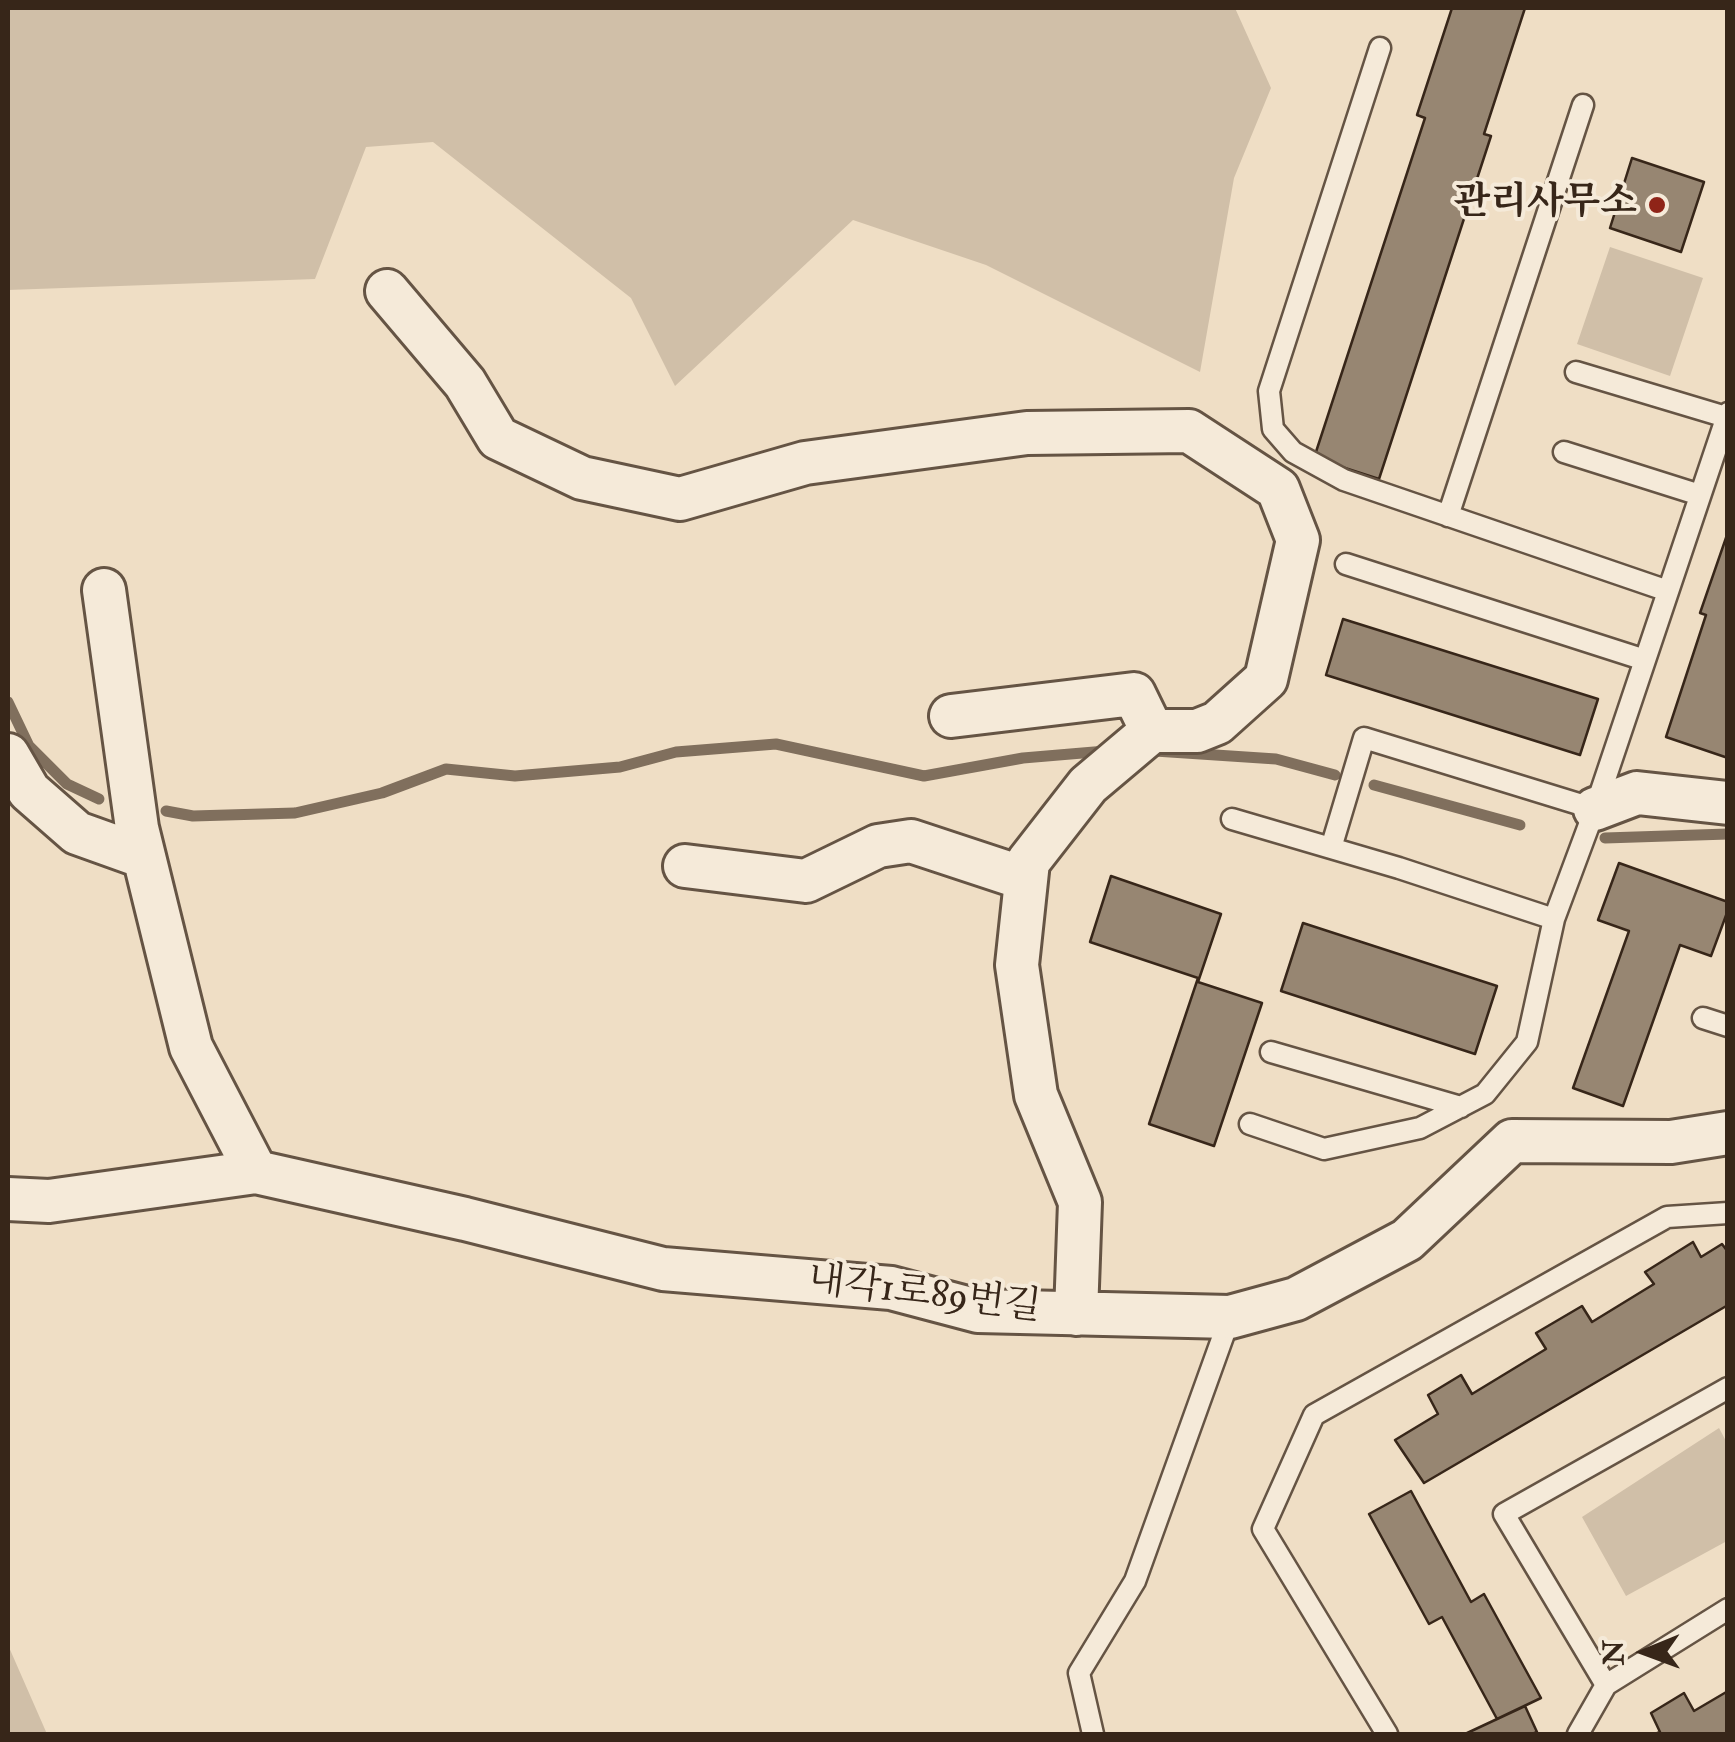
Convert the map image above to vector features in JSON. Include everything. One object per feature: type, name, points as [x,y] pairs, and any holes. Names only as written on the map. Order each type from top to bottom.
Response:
[{"type":"street","points":[[387,291],[465,383],[498,438],[582,478],[680,499],[805,462],[1027,433],[1190,431],[1278,489],[1298,540],[1266,678],[1217,722],[1197,731],[1152,731],[1088,785],[1028,862],[1017,966],[1036,1094],[1080,1202],[1076,1314]]},
{"type":"street","points":[[104,590],[137,828],[191,1047],[256,1172]]},
{"type":"street","points":[[951,716],[1134,694],[1152,731]]},
{"type":"street","points":[[8,755],[28,791],[77,833],[144,857]]},
{"type":"street","points":[[1595,809],[1638,793],[1728,803]]},
{"type":"street","points":[[685,866],[806,881],[878,846],[911,841],[1026,879]]},
{"type":"street","name":"내각1로89번길","points":[[8,1199],[48,1201],[256,1172],[465,1218],[663,1268],[892,1288],[978,1311],[1230,1317],[1296,1299],[1407,1240],[1512,1141],[1672,1142],[1728,1133]]},
{"type":"lane","points":[[1380,48],[1269,391],[1273,429],[1293,452],[1344,480],[1668,591]]},
{"type":"lane","points":[[1448,516],[1584,105]]},
{"type":"lane","points":[[1250,1124],[1324,1148],[1420,1128],[1485,1094],[1527,1042],[1554,918],[1595,809],[1727,415],[1576,372]]},
{"type":"lane","points":[[1564,452],[1700,495]]},
{"type":"lane","points":[[1346,564],[1645,660]]},
{"type":"lane","points":[[1331,848],[1364,738],[1595,809]]},
{"type":"lane","points":[[1232,819],[1554,918]]},
{"type":"lane","points":[[1704,1018],[1728,1026]]},
{"type":"lane","points":[[1271,1052],[1460,1107]]},
{"type":"lane","points":[[1387,1734],[1263,1529],[1314,1416],[1667,1216],[1728,1212]]},
{"type":"lane","points":[[1093,1734],[1079,1673],[1135,1581],[1230,1317]]},
{"type":"lane","points":[[1606,1685],[1504,1514],[1728,1388]]},
{"type":"lane","points":[[1578,1734],[1606,1685],[1728,1609]]},
{"type":"shaded area","points":[[8,8],[1235,8],[1271,88],[1234,178],[1200,372],[986,265],[853,220],[675,386],[631,298],[433,142],[366,147],[315,279],[8,290]]},
{"type":"shaded area","points":[[1610,247],[1703,278],[1670,376],[1577,344]]},
{"type":"shaded area","points":[[1719,1428],[1727,1443],[1727,1541],[1626,1596],[1582,1517]]},
{"type":"shaded area","points":[[8,1645],[47,1734],[8,1734]]},
{"type":"building","points":[[1452,8],[1525,8],[1484,134],[1491,136],[1379,479],[1314,458],[1425,118],[1417,115]]},
{"type":"building","name":"관리사무소","points":[[1632,158],[1704,182],[1681,252],[1610,228]]},
{"type":"building","points":[[1728,532],[1728,758],[1666,737],[1706,615],[1700,613]]},
{"type":"building","points":[[1343,619],[1598,699],[1580,755],[1326,675]]},
{"type":"building","points":[[1619,863],[1728,902],[1711,956],[1680,945],[1623,1106],[1573,1088],[1629,931],[1598,920]]},
{"type":"building","points":[[1111,876],[1221,914],[1198,982],[1262,1003],[1214,1146],[1149,1124],[1198,978],[1090,942]]},
{"type":"building","points":[[1303,923],[1497,986],[1475,1054],[1281,991]]},
{"type":"building","points":[[1693,1242],[1701,1257],[1722,1244],[1728,1252],[1728,1305],[1424,1483],[1395,1440],[1438,1414],[1428,1395],[1461,1375],[1472,1394],[1546,1349],[1536,1333],[1582,1306],[1592,1322],[1654,1284],[1645,1272]]},
{"type":"building","points":[[1411,1491],[1471,1602],[1484,1594],[1541,1698],[1497,1719],[1442,1617],[1429,1624],[1369,1514]]},
{"type":"building","points":[[1728,1691],[1728,1734],[1655,1734],[1660,1732],[1651,1713],[1684,1693],[1694,1711]]},
{"type":"building","points":[[1525,1706],[1537,1732],[1465,1734]]},
{"type":"waterway","points":[[8,702],[29,746],[67,784],[99,799]]},
{"type":"waterway","points":[[166,811],[193,816],[295,813],[382,793],[446,769],[515,776],[620,767],[676,752],[776,744],[924,776],[1023,758],[1106,751]]},
{"type":"waterway","points":[[1155,751],[1276,759],[1335,775]]},
{"type":"waterway","points":[[1374,785],[1520,825]]},
{"type":"waterway","points":[[1605,838],[1728,834]]},
{"type":"place","name":"관리사무소","points":[[1657,205]]}]
